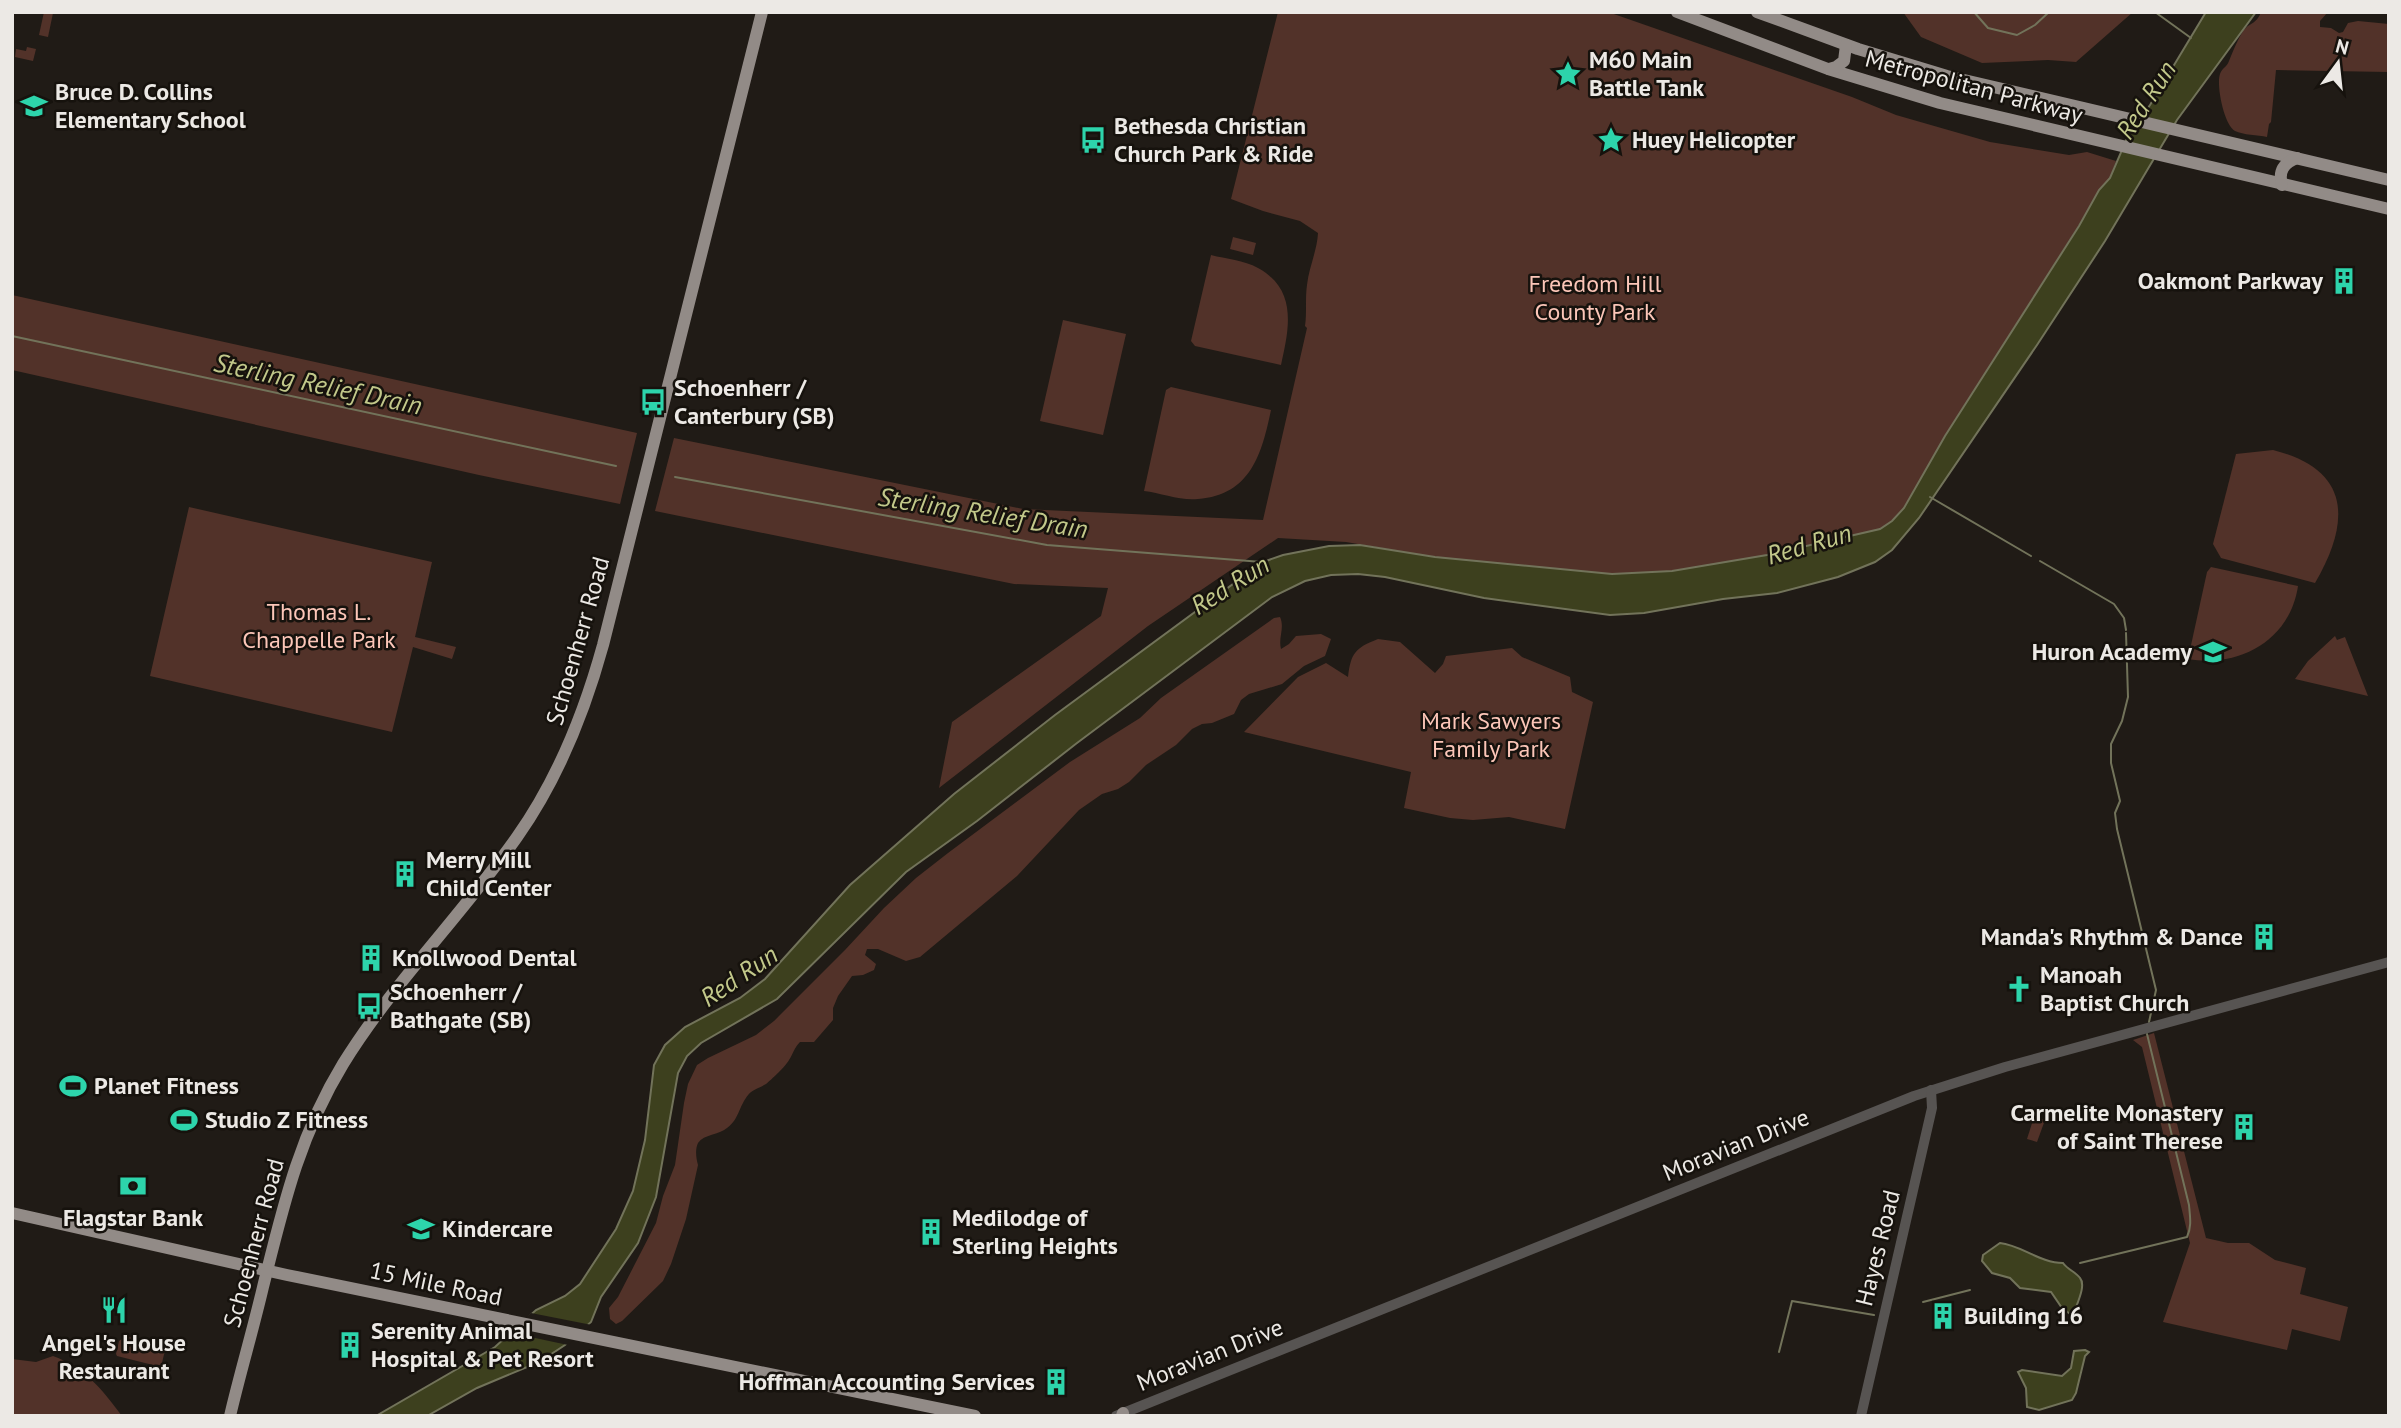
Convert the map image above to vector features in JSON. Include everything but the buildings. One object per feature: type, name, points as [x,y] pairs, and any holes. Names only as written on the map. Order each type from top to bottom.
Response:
[{"type":"main road","name":"Schoenherr Road","points":[[230,1416],[293,1170],[332,1084],[378,1013],[517,837],[555,773],[579,720],[599,658],[762,12]]},
{"type":"main road","name":"Metropolitan Parkway","points":[[1677,12],[1829,69],[1940,103],[2389,209]]},
{"type":"main road","name":"Metropolitan Parkway","points":[[1757,12],[1846,45],[1957,78],[2389,180]]},
{"type":"main road","points":[[1829,69],[1844,61],[1846,45]]},
{"type":"main road","points":[[2282,185],[2282,169],[2297,158]]},
{"type":"main road","name":"15 Mile Road","points":[[12,1213],[267,1271],[975,1416]]},
{"type":"street","name":"Moravian Drive","points":[[1120,1415],[1931,1090],[2005,1067],[2389,962]]},
{"type":"street","name":"Hayes Road","points":[[1861,1416],[1932,1108],[1931,1090]]},
{"type":"green space","points":[[44,12],[53,13],[48,37],[39,35]]},
{"type":"green space","name":"Freedom Hill County Park","points":[[1278,12],[1608,12],[1852,97],[1896,115],[1990,142],[2069,155],[2087,152],[2116,161],[2110,178],[2099,190],[1945,436],[1904,508],[1880,529],[1767,555],[1672,571],[1612,574],[1435,557],[1346,542],[1278,538],[1148,626],[939,788],[952,722],[1101,616],[1108,588],[1014,584],[655,511],[674,438],[1023,509],[1263,520],[1307,328],[1306,290],[1318,233],[1300,221],[1231,199]]},
{"type":"green space","points":[[1903,12],[2133,12],[2076,62],[2048,60],[1982,63],[1921,37]]},
{"type":"green space","points":[[2261,12],[2328,12],[2320,21],[2320,27],[2331,28],[2339,33],[2343,32],[2348,23],[2358,21],[2389,24],[2389,72],[2276,70],[2267,137],[2235,131],[2227,121],[2222,104],[2220,74],[2243,31]]},
{"type":"green space","points":[[27,47],[36,49],[33,61],[15,57],[16,49],[26,51]]},
{"type":"green space","points":[[1233,237],[1256,243],[1253,255],[1230,249]]},
{"type":"green space","points":[[1211,255],[1253,265],[1280,287],[1288,311],[1281,365],[1195,346],[1191,341]]},
{"type":"green space","points":[[12,295],[637,433],[620,504],[12,370]]},
{"type":"green space","points":[[1063,320],[1126,334],[1103,435],[1040,421]]},
{"type":"green space","points":[[1171,387],[1271,410],[1258,456],[1251,469],[1242,480],[1216,496],[1191,499],[1144,491],[1166,390]]},
{"type":"green space","points":[[2273,450],[2299,459],[2318,471],[2330,485],[2337,501],[2335,539],[2315,583],[2221,558],[2213,544],[2236,454]]},
{"type":"green space","name":"Thomas L. Chappelle Park","points":[[189,507],[432,562],[415,637],[456,647],[452,659],[413,647],[392,732],[150,676]]},
{"type":"green space","points":[[2211,567],[2298,586],[2285,621],[2260,646],[2226,659],[2188,659],[2207,572]]},
{"type":"green space","points":[[1280,617],[1281,649],[1296,636],[1321,634],[1331,639],[1325,656],[1304,666],[1282,684],[1249,694],[1241,700],[1234,714],[1192,729],[1129,782],[1102,794],[1079,810],[1017,876],[920,957],[906,961],[878,949],[867,949],[865,955],[876,964],[874,970],[852,976],[838,996],[833,1008],[833,1020],[814,1042],[800,1042],[778,1073],[747,1096],[731,1124],[698,1143],[698,1165],[686,1219],[663,1281],[622,1321],[616,1324],[610,1319],[609,1308],[618,1297],[656,1223],[675,1165],[688,1084],[697,1065],[756,1035],[774,1021],[884,908],[948,853],[1070,762],[1140,718],[1161,698],[1274,618]]},
{"type":"green space","points":[[2335,636],[2337,640],[2345,637],[2368,696],[2295,679],[2308,661]]},
{"type":"green space","name":"Mark Sawyers Family Park","points":[[1378,639],[1400,642],[1435,673],[1446,656],[1512,648],[1522,657],[1570,677],[1572,692],[1593,702],[1565,829],[1509,817],[1473,820],[1404,808],[1411,772],[1244,732],[1298,677],[1326,663],[1348,677],[1356,652]]},
{"type":"green space","points":[[2154,1033],[2206,1238],[2228,1243],[2249,1243],[2275,1260],[2306,1268],[2300,1294],[2348,1307],[2340,1341],[2292,1329],[2287,1350],[2163,1322],[2190,1243],[2142,1047],[2133,1040]]},
{"type":"green space","points":[[2034,1117],[2045,1120],[2037,1142],[2027,1139]]},
{"type":"green space","points":[[126,1336],[166,1346],[161,1367],[117,1356],[119,1341]]},
{"type":"green space","points":[[53,1356],[84,1373],[122,1416],[12,1416],[12,1359],[36,1362]]},
{"type":"shaded area","name":"Red Run","points":[[2206,12],[2256,12],[2177,120],[2105,241],[2037,345],[1919,518],[1892,550],[1875,562],[1838,577],[1777,593],[1644,613],[1610,615],[1484,598],[1385,577],[1358,574],[1331,575],[1305,581],[1272,597],[906,872],[777,999],[701,1043],[687,1056],[678,1073],[656,1197],[638,1243],[601,1297],[591,1322],[565,1345],[539,1362],[477,1388],[427,1416],[376,1416],[495,1347],[536,1310],[565,1296],[580,1284],[616,1229],[633,1191],[645,1140],[654,1065],[665,1045],[685,1027],[740,998],[765,979],[850,885],[954,794],[1055,715],[1263,562],[1329,546],[1360,545],[1435,557],[1612,574],[1672,571],[1767,555],[1880,529],[1892,521],[1904,508],[1945,436],[2079,226],[2099,190],[2110,178],[2128,136],[2150,105]]},
{"type":"shaded area","points":[[2000,1243],[2046,1260],[2063,1263],[2078,1276],[2082,1286],[2073,1316],[2062,1308],[2051,1292],[2020,1288],[2010,1278],[1992,1273],[1982,1261],[1983,1255]]},
{"type":"shaded area","points":[[2074,1351],[2089,1352],[2085,1356],[2072,1400],[2039,1410],[2027,1407],[2026,1388],[2018,1372],[2022,1370],[2062,1376],[2071,1368]]},
{"type":"pier","points":[[531,1313],[592,1325],[568,1345],[507,1332]]},
{"type":"waterway","points":[[1974,12],[1988,28],[2017,35],[2035,25],[2049,12]]},
{"type":"waterway","points":[[2155,12],[2191,38]]},
{"type":"waterway","name":"Sterling Relief Drain","points":[[12,336],[616,466]]},
{"type":"waterway","name":"Sterling Relief Drain","points":[[675,477],[1047,545],[1262,562]]},
{"type":"waterway","points":[[1930,497],[2031,556]]},
{"type":"waterway","points":[[2040,561],[2114,604],[2124,618],[2126,630]]},
{"type":"waterway","points":[[2126,633],[2128,697],[2122,721],[2111,744],[2111,763],[2120,801],[2115,813],[2117,829],[2156,990],[2149,1022]]},
{"type":"waterway","points":[[2080,1263],[2187,1237],[2189,1233],[2189,1205],[2147,1034]]},
{"type":"waterway","points":[[1923,1302],[1970,1290]]},
{"type":"waterway","points":[[1779,1352],[1792,1301],[1874,1315]]},
{"type":"place","name":"M60 Main Battle Tank","points":[[1568,74]]},
{"type":"place","name":"Bruce D. Collins Elementary School","points":[[34,106]]},
{"type":"place","name":"Bethesda Christian Church Park & Ride","points":[[1093,140]]},
{"type":"place","name":"Huey Helicopter","points":[[1611,140]]},
{"type":"place","name":"Oakmont Parkway","points":[[2344,281]]},
{"type":"place","name":"Schoenherr / Canterbury (SB)","points":[[653,402]]},
{"type":"place","name":"Huron Academy","points":[[2213,652]]},
{"type":"place","name":"Merry Mill Child Center","points":[[405,874]]},
{"type":"place","name":"Manda's Rhythm & Dance","points":[[2264,937]]},
{"type":"place","name":"Knollwood Dental","points":[[371,958]]},
{"type":"place","name":"Manoah Baptist Church","points":[[2019,989]]},
{"type":"place","name":"Schoenherr / Bathgate (SB)","points":[[369,1006]]},
{"type":"place","name":"Planet Fitness","points":[[73,1086]]},
{"type":"place","name":"Studio Z Fitness","points":[[184,1120]]},
{"type":"place","name":"Carmelite Monastery of Saint Therese","points":[[2244,1127]]},
{"type":"place","name":"Flagstar Bank","points":[[133,1186]]},
{"type":"place","name":"Kindercare","points":[[421,1229]]},
{"type":"place","name":"Medilodge of Sterling Heights","points":[[931,1232]]},
{"type":"place","name":"Angel's House Restaurant","points":[[114,1310]]},
{"type":"place","name":"Building 16","points":[[1943,1316]]},
{"type":"place","name":"Serenity Animal Hospital & Pet Resort","points":[[350,1345]]},
{"type":"place","name":"Hoffman Accounting Services","points":[[1056,1382]]}]
